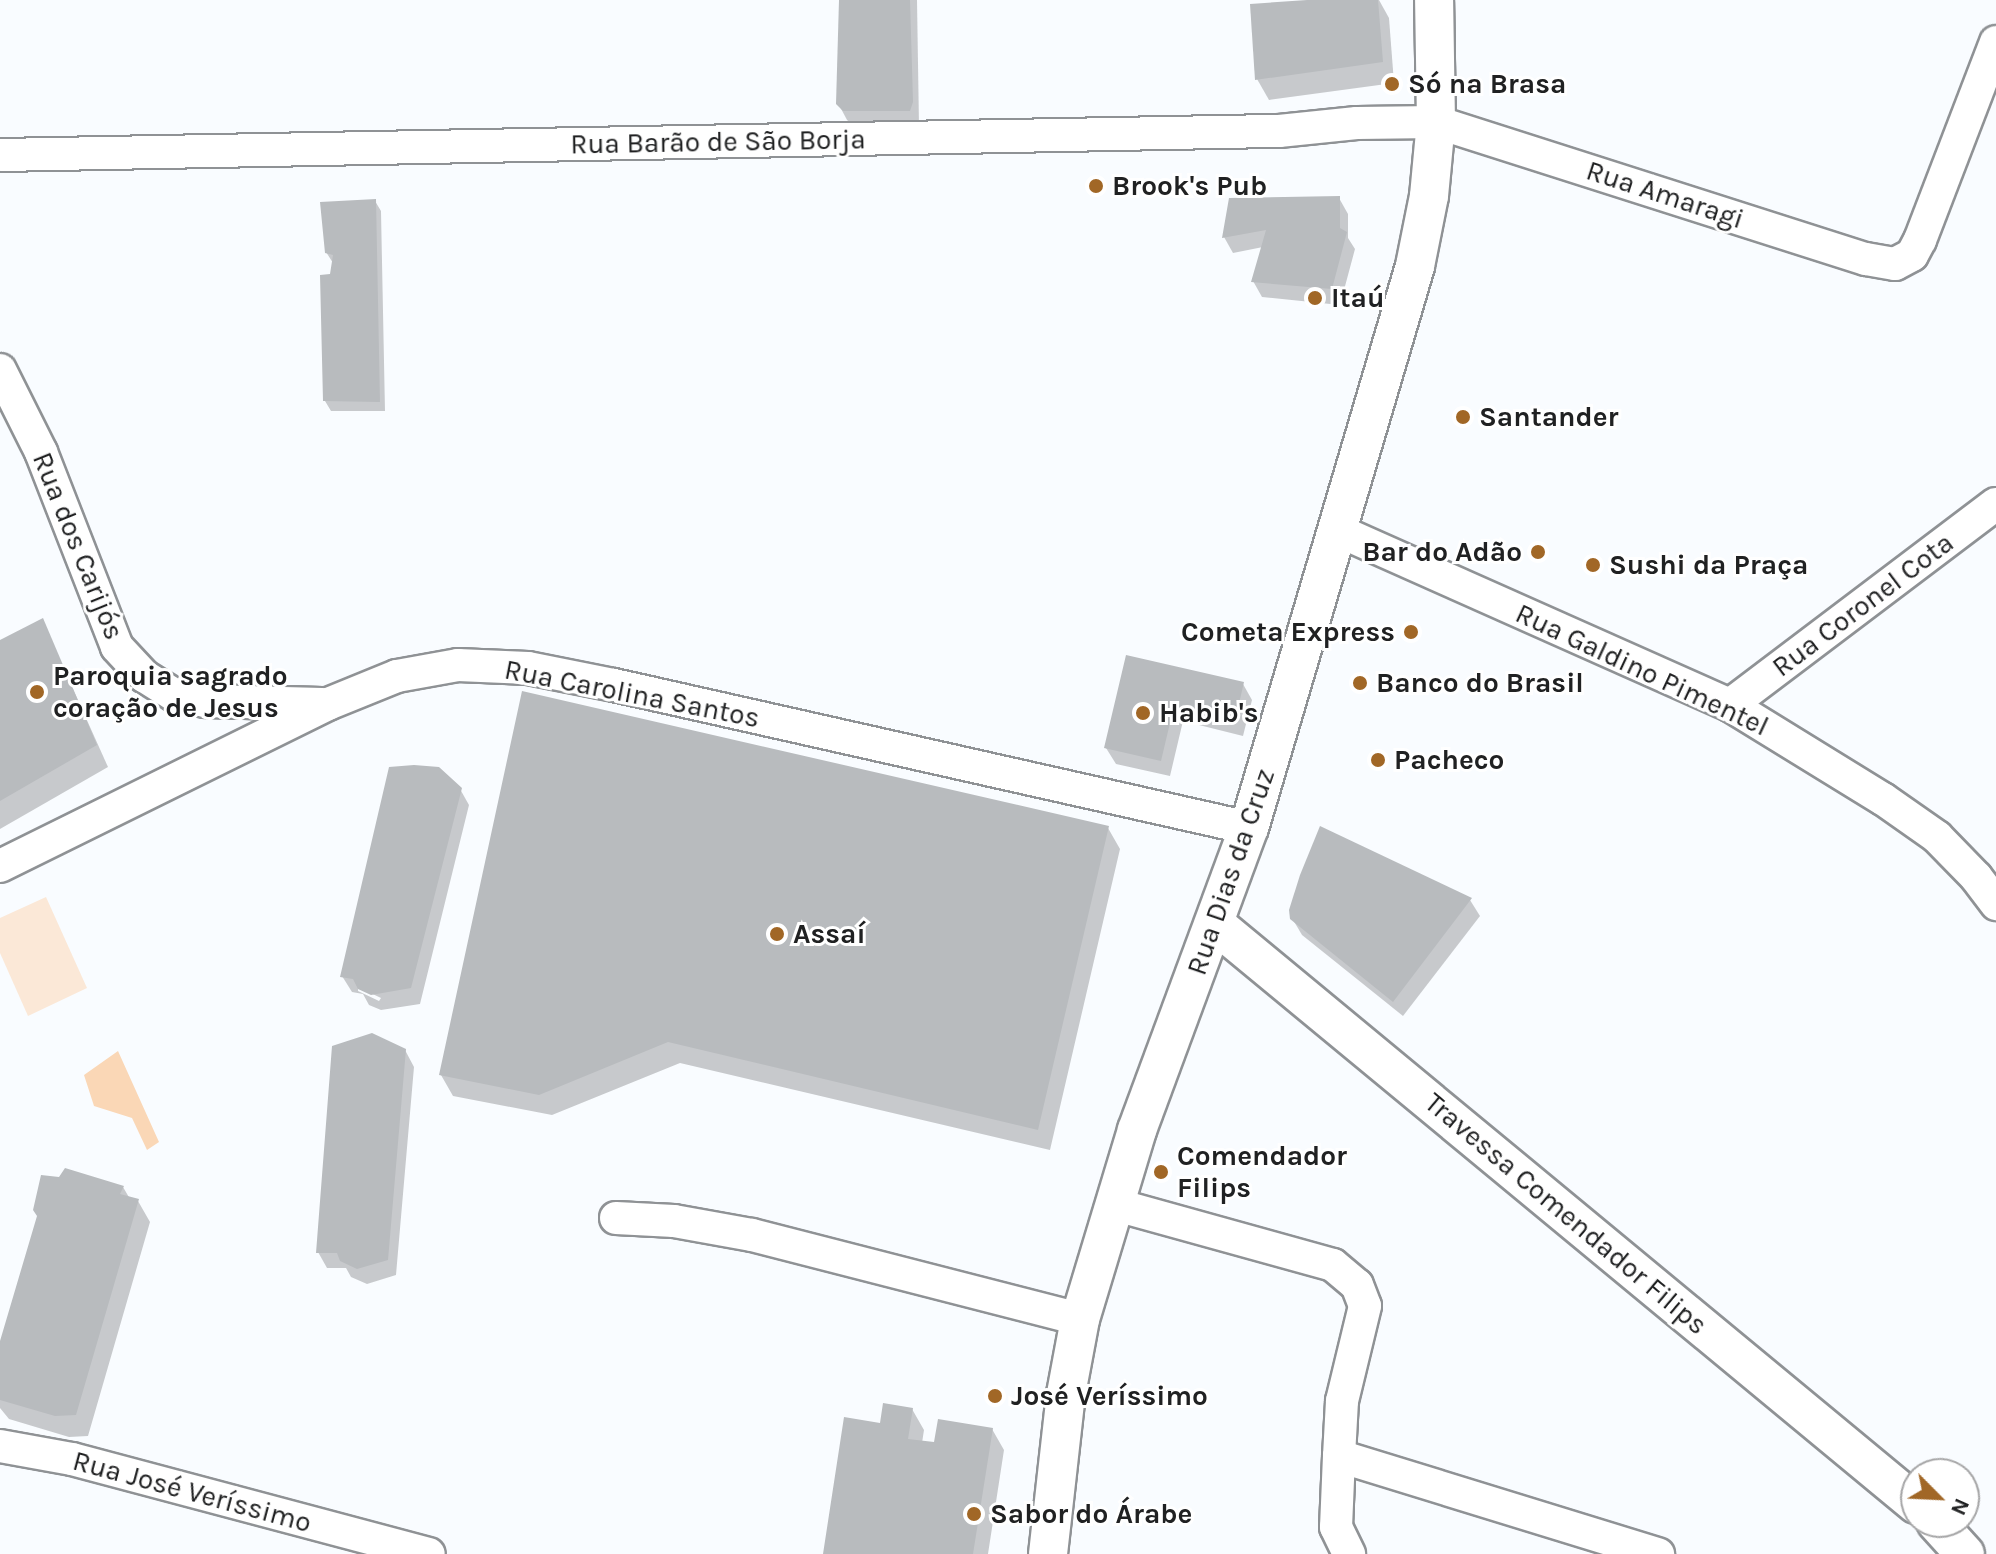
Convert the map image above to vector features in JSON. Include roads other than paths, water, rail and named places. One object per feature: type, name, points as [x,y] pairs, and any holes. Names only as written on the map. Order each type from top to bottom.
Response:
[{"type":"street","name":"Rua Dias da Cruz","points":[[1048,1554],[1066,1394],[1080,1319],[1137,1130],[1249,828],[1415,266],[1429,196],[1436,122],[1434,0]]},
{"type":"street","name":"Rua Amaragi","points":[[1436,122],[1866,259],[1895,264],[1912,255],[1920,240],[1996,42]]},
{"type":"street","name":"Rua Barão de São Borja","points":[[0,155],[1279,131],[1357,123],[1436,122]]},
{"type":"street","name":"Rua dos Carijós","points":[[0,370],[41,452],[117,647],[144,676],[174,695],[205,701],[328,704]]},
{"type":"street","name":"Rua Coronel Cota","points":[[1730,705],[1996,504]]},
{"type":"street","name":"Rua Galdino Pimentel","points":[[1339,531],[1730,705],[1883,799],[1937,837],[1976,877],[1996,904]]},
{"type":"street","name":"Rua Carolina Santos","points":[[0,866],[328,704],[397,676],[458,665],[528,668],[1249,828]]},
{"type":"street","name":"Travessa Comendador Filips","points":[[1215,924],[1900,1491]]},
{"type":"street","points":[[1113,1204],[1333,1265],[1357,1285],[1365,1306],[1342,1401],[1336,1527],[1349,1554]]},
{"type":"street","points":[[616,1218],[674,1221],[752,1235],[1080,1319]]},
{"type":"street","name":"Rua José Veríssimo","points":[[0,1446],[72,1459],[429,1554]]},
{"type":"street","points":[[1339,1456],[1658,1554]]},
{"type":"street","points":[[1950,1538],[1965,1554]]},
{"type":"place","name":"Só na Brasa","points":[[1392,84]]},
{"type":"place","name":"Brook's Pub","points":[[1096,186]]},
{"type":"place","name":"Itaú","points":[[1315,298]]},
{"type":"place","name":"Santander","points":[[1463,417]]},
{"type":"place","name":"Bar do Adão","points":[[1538,552]]},
{"type":"place","name":"Sushi da Praça","points":[[1593,565]]},
{"type":"place","name":"Cometa Express","points":[[1411,632]]},
{"type":"place","name":"Banco do Brasil","points":[[1360,683]]},
{"type":"place","name":"Paroquia sagrado coração de Jesus","points":[[37,692]]},
{"type":"place","name":"Habib's","points":[[1143,713]]},
{"type":"place","name":"Pacheco","points":[[1378,760]]},
{"type":"place","name":"Assaí","points":[[777,934]]},
{"type":"place","name":"Comendador Filips","points":[[1161,1172]]},
{"type":"place","name":"José Veríssimo","points":[[995,1396]]},
{"type":"place","name":"Sabor do Árabe","points":[[974,1514]]}]
